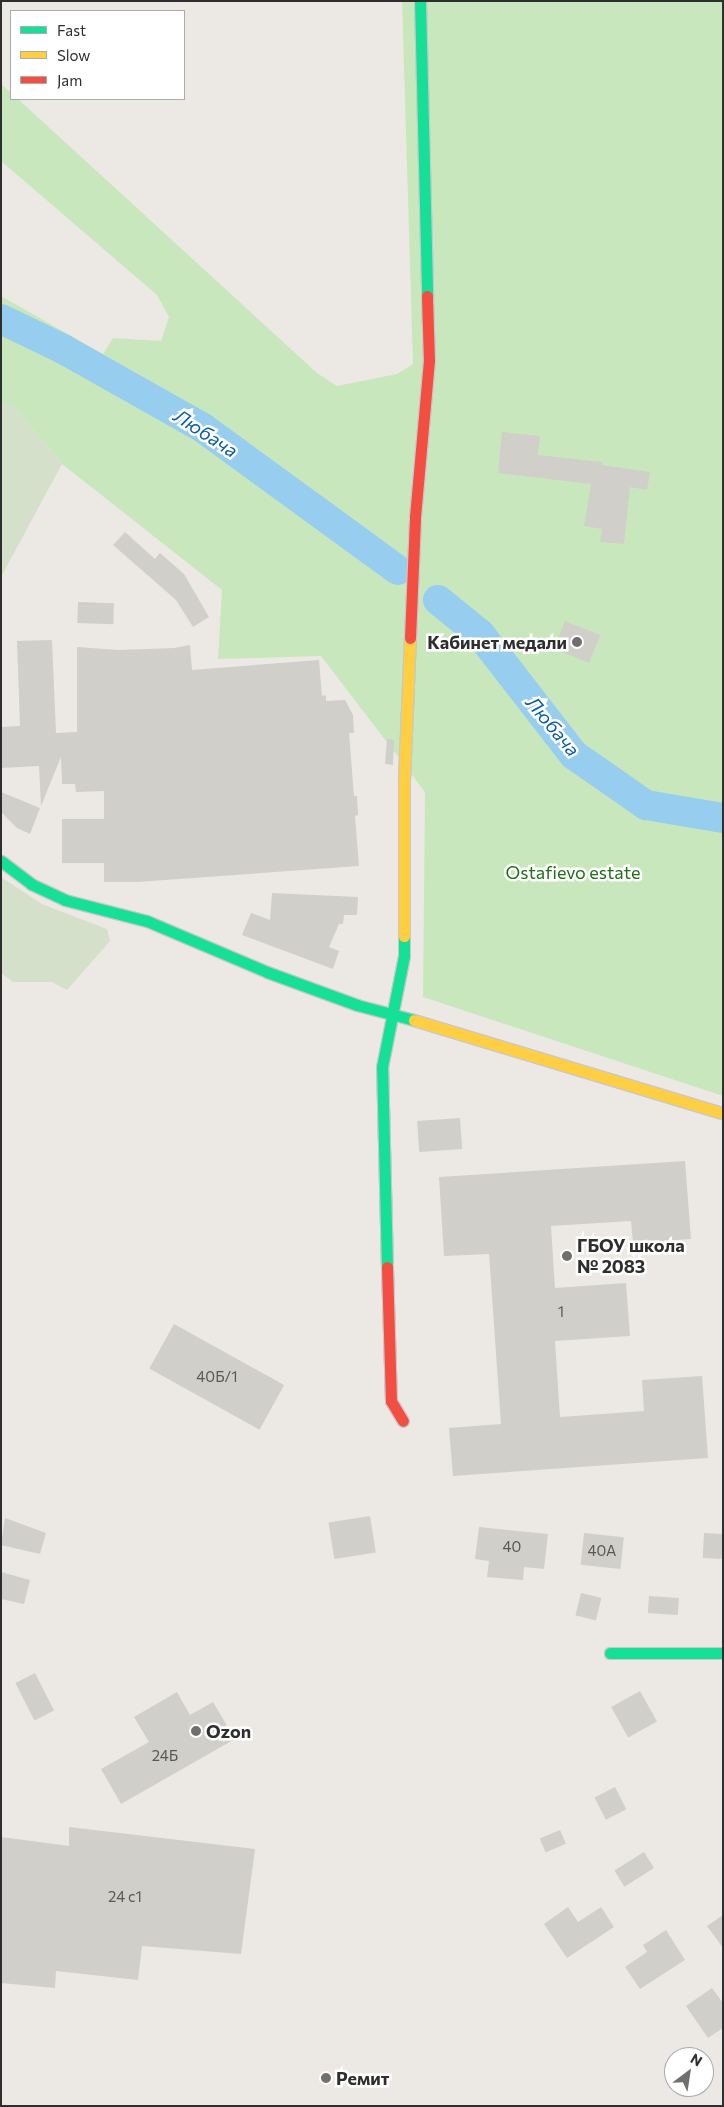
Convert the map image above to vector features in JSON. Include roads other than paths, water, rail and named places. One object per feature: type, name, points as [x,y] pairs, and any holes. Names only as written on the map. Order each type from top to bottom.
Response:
[{"type":"street","points":[[404,1421],[391,1401],[382,1067],[391,1012],[404,956],[404,780],[415,517],[429,361],[420,1]]},
{"type":"street","points":[[1,861],[31,884],[65,900],[147,921],[207,944],[267,972],[357,1005],[391,1012],[723,1114]]},
{"type":"street","points":[[610,1654],[723,1653]]},
{"type":"waterway","name":"Любача","points":[[1,319],[63,349],[203,428],[398,570]]},
{"type":"waterway","name":"Любача","points":[[438,600],[480,634],[574,755],[646,805],[723,818]]},
{"type":"place","name":"Кабинет медали","points":[[577,642]]},
{"type":"place","name":"ГБОУ школа № 2083","points":[[567,1256]]},
{"type":"place","name":"Ozon","points":[[196,1731]]},
{"type":"place","name":"Ремит","points":[[326,2078]]},
{"type":"park label","name":"Ostafievo estate","points":[[573,872]]}]
